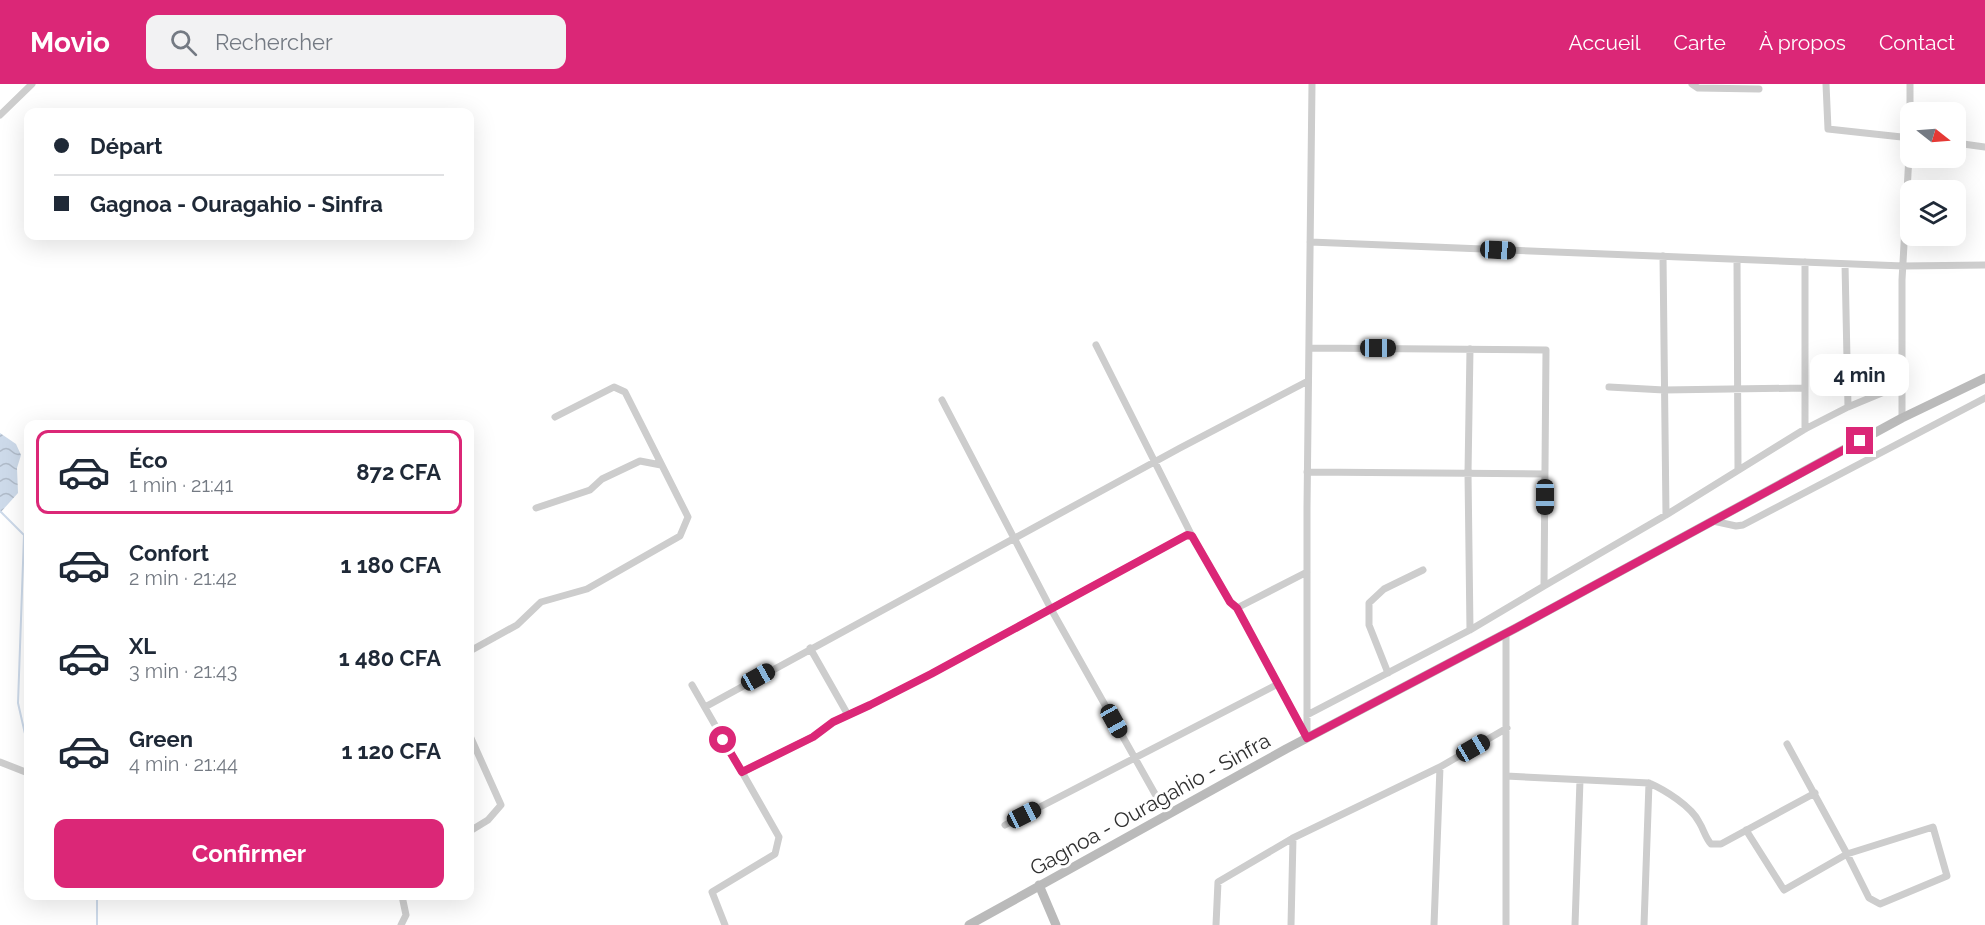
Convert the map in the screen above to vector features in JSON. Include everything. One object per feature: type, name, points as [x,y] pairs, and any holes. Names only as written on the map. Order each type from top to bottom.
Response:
[{"type":"main road","name":"Gagnoa - Ouragahio - Sinfra","points":[[969,925],[1307,738],[1902,418],[1985,378]]},
{"type":"main road","points":[[1039,885],[1056,925]]},
{"type":"street","points":[[0,115],[32,84]]},
{"type":"street","points":[[1307,738],[1307,472],[1312,84]]},
{"type":"street","points":[[1692,84],[1698,87],[1759,89]]},
{"type":"street","points":[[1826,84],[1828,129],[1900,137]]},
{"type":"street","points":[[1910,84],[1910,102]]},
{"type":"street","points":[[1966,144],[1985,147]]},
{"type":"street","points":[[1902,418],[1903,266],[1908,168]]},
{"type":"street","points":[[1310,242],[1903,266],[1985,265]]},
{"type":"street","points":[[1663,256],[1666,515]]},
{"type":"street","points":[[1737,260],[1738,470]]},
{"type":"street","points":[[1805,262],[1805,429]]},
{"type":"street","points":[[1845,264],[1848,407]]},
{"type":"street","points":[[1096,345],[1192,536],[1230,602],[1237,608],[1307,738]]},
{"type":"street","points":[[1309,348],[1546,350],[1544,586]]},
{"type":"street","points":[[1470,349],[1468,473],[1470,630]]},
{"type":"street","points":[[705,707],[810,648],[1308,381]]},
{"type":"street","points":[[1307,715],[1470,630],[1666,515],[1805,429],[1848,407],[1901,385]]},
{"type":"street","points":[[474,649],[517,625],[541,602],[587,589],[680,536],[688,517],[624,392],[614,387],[555,417]]},
{"type":"street","points":[[1609,387],[1665,390],[1805,388]]},
{"type":"street","points":[[1713,521],[1736,526],[1743,525],[1985,398]]},
{"type":"street","points":[[942,400],[1051,609],[1160,801]]},
{"type":"street","points":[[536,508],[590,490],[602,479],[640,461],[661,465]]},
{"type":"street","points":[[1307,472],[1545,474]]},
{"type":"street","points":[[742,772],[813,737],[833,722],[931,674],[1187,535],[1192,536]]},
{"type":"street","points":[[1388,673],[1370,625],[1369,603],[1384,589],[1423,570]]},
{"type":"street","points":[[1237,608],[1307,572]]},
{"type":"street","points":[[1506,633],[1506,925]]},
{"type":"street","points":[[810,648],[848,715]]},
{"type":"street","points":[[1005,825],[1278,684]]},
{"type":"street","points":[[692,685],[780,842],[775,854],[712,892],[725,925]]},
{"type":"street","points":[[1216,925],[1218,882],[1293,838],[1440,767],[1507,728]]},
{"type":"street","points":[[1746,830],[1784,890],[1847,854],[1933,826],[1947,876],[1880,904],[1869,898],[1847,854],[1815,793],[1787,744]]},
{"type":"street","points":[[474,745],[501,805],[488,820],[474,829]]},
{"type":"street","points":[[0,762],[24,771]]},
{"type":"street","points":[[1434,925],[1440,767]]},
{"type":"street","points":[[1506,776],[1649,783],[1664,790],[1694,814],[1704,836],[1711,844],[1722,844],[1815,793]]},
{"type":"street","points":[[1575,925],[1580,780]]},
{"type":"street","points":[[1644,925],[1649,783]]},
{"type":"street","points":[[1291,925],[1293,838]]},
{"type":"street","points":[[401,925],[406,915],[403,900]]},
{"type":"water","points":[[0,433],[16,444],[21,455],[17,468],[18,493],[0,513]]},
{"type":"waterway","points":[[0,511],[24,535]]},
{"type":"waterway","points":[[24,535],[18,703],[24,729]]},
{"type":"waterway","points":[[97,900],[97,925]]},
{"type":"route","points":[[723,740],[742,772],[813,737],[833,722],[931,674],[1187,535],[1192,536],[1230,602],[1237,608],[1307,738],[1516,628],[1860,441]]}]
